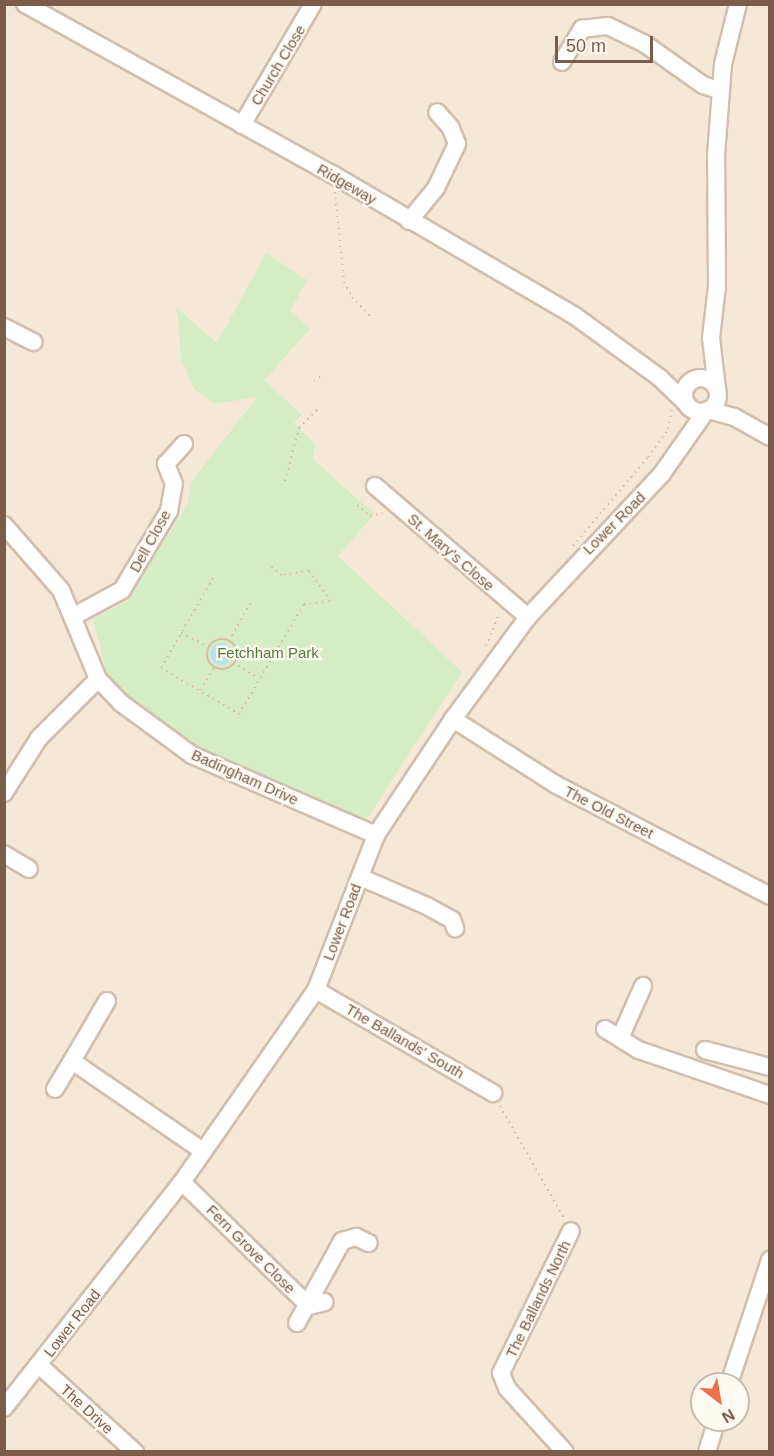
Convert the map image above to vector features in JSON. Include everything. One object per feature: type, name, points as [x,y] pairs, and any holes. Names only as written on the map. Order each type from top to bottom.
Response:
[{"type":"street","name":"Ridgeway","points":[[25,4],[332,174],[575,316],[660,378],[688,405]]},
{"type":"street","name":"Church Close","points":[[242,125],[313,4]]},
{"type":"street","points":[[717,392],[711,338],[717,286],[716,155],[723,64],[738,4]]},
{"type":"street","points":[[562,62],[582,29],[608,26],[645,44],[703,85],[721,91]]},
{"type":"street","points":[[409,221],[436,188],[458,144],[452,128],[437,112]]},
{"type":"street","points":[[4,327],[33,342]]},
{"type":"street","points":[[685,442],[688,405],[684,394],[711,338]]},
{"type":"street","name":"Ridgeway","points":[[660,378],[692,381]]},
{"type":"street","points":[[692,381],[704,379],[717,392],[734,417]]},
{"type":"street","name":"Lower Road","points":[[4,1408],[182,1182],[316,990],[376,835],[453,719],[528,617],[594,542],[643,495],[685,442],[707,411],[717,392]]},
{"type":"street","points":[[688,405],[734,417],[770,437]]},
{"type":"street","name":"Dell Close","points":[[74,616],[122,590],[169,511],[174,484],[166,464],[184,444]]},
{"type":"street","name":"St. Mary's Close","points":[[375,486],[528,617]]},
{"type":"street","name":"Badingham Drive","points":[[4,525],[61,590],[74,616],[98,679],[121,703],[192,755],[376,835]]},
{"type":"street","points":[[4,793],[39,738],[98,679]]},
{"type":"street","name":"The Old Street","points":[[453,719],[555,784],[770,896]]},
{"type":"street","points":[[4,854],[29,869]]},
{"type":"street","points":[[360,877],[427,906],[452,920],[455,928]]},
{"type":"street","points":[[643,986],[613,1034],[639,1050],[770,1095]]},
{"type":"street","name":"The Ballands' South","points":[[316,990],[493,1093]]},
{"type":"street","points":[[55,1089],[107,1002]]},
{"type":"street","points":[[705,1050],[770,1067]]},
{"type":"street","points":[[72,1060],[203,1151]]},
{"type":"street","name":"Fern Grove Close","points":[[182,1182],[317,1304]]},
{"type":"street","name":"The Ballands North","points":[[565,1452],[507,1388],[501,1373],[571,1231]]},
{"type":"street","points":[[297,1323],[317,1304],[342,1241],[356,1236],[369,1243]]},
{"type":"street","points":[[733,1372],[770,1260]]},
{"type":"street","name":"The Drive","points":[[39,1365],[135,1452]]},
{"type":"street","points":[[707,1452],[713,1432]]},
{"type":"path","points":[[332,174],[341,225],[344,282],[352,297],[373,319]]},
{"type":"path","points":[[314,381],[321,376]]},
{"type":"path","points":[[605,508],[668,429],[672,418],[670,401]]},
{"type":"path","points":[[285,481],[299,428],[320,407]]},
{"type":"path","points":[[357,505],[370,516],[391,514]]},
{"type":"path","points":[[213,578],[161,668],[239,714],[304,604],[331,601],[309,571],[282,575],[270,566]]},
{"type":"path","points":[[229,641],[252,600]]},
{"type":"path","points":[[486,646],[499,614],[497,608]]},
{"type":"path","points":[[181,633],[208,647]]},
{"type":"path","points":[[215,640],[229,641],[236,648],[233,663],[225,668],[215,667],[207,656],[208,647],[215,640]]},
{"type":"path","points":[[233,663],[259,678]]},
{"type":"path","points":[[200,691],[215,667]]},
{"type":"path","points":[[493,1093],[571,1231]]},
{"type":"shaded area","points":[[5,5],[769,5],[769,1451],[5,1452]]},
{"type":"green space","name":"Fetchham Park","points":[[266,253],[307,280],[290,311],[310,329],[264,380],[302,415],[294,423],[315,444],[313,459],[374,514],[338,556],[462,672],[365,822],[191,747],[131,702],[107,674],[93,619],[127,601],[187,505],[192,481],[257,397],[215,404],[194,389],[181,358],[177,308],[217,343]]},
{"type":"water","points":[[221,643],[229,646],[232,654],[229,662],[221,665],[213,662],[210,654],[213,646]]}]
